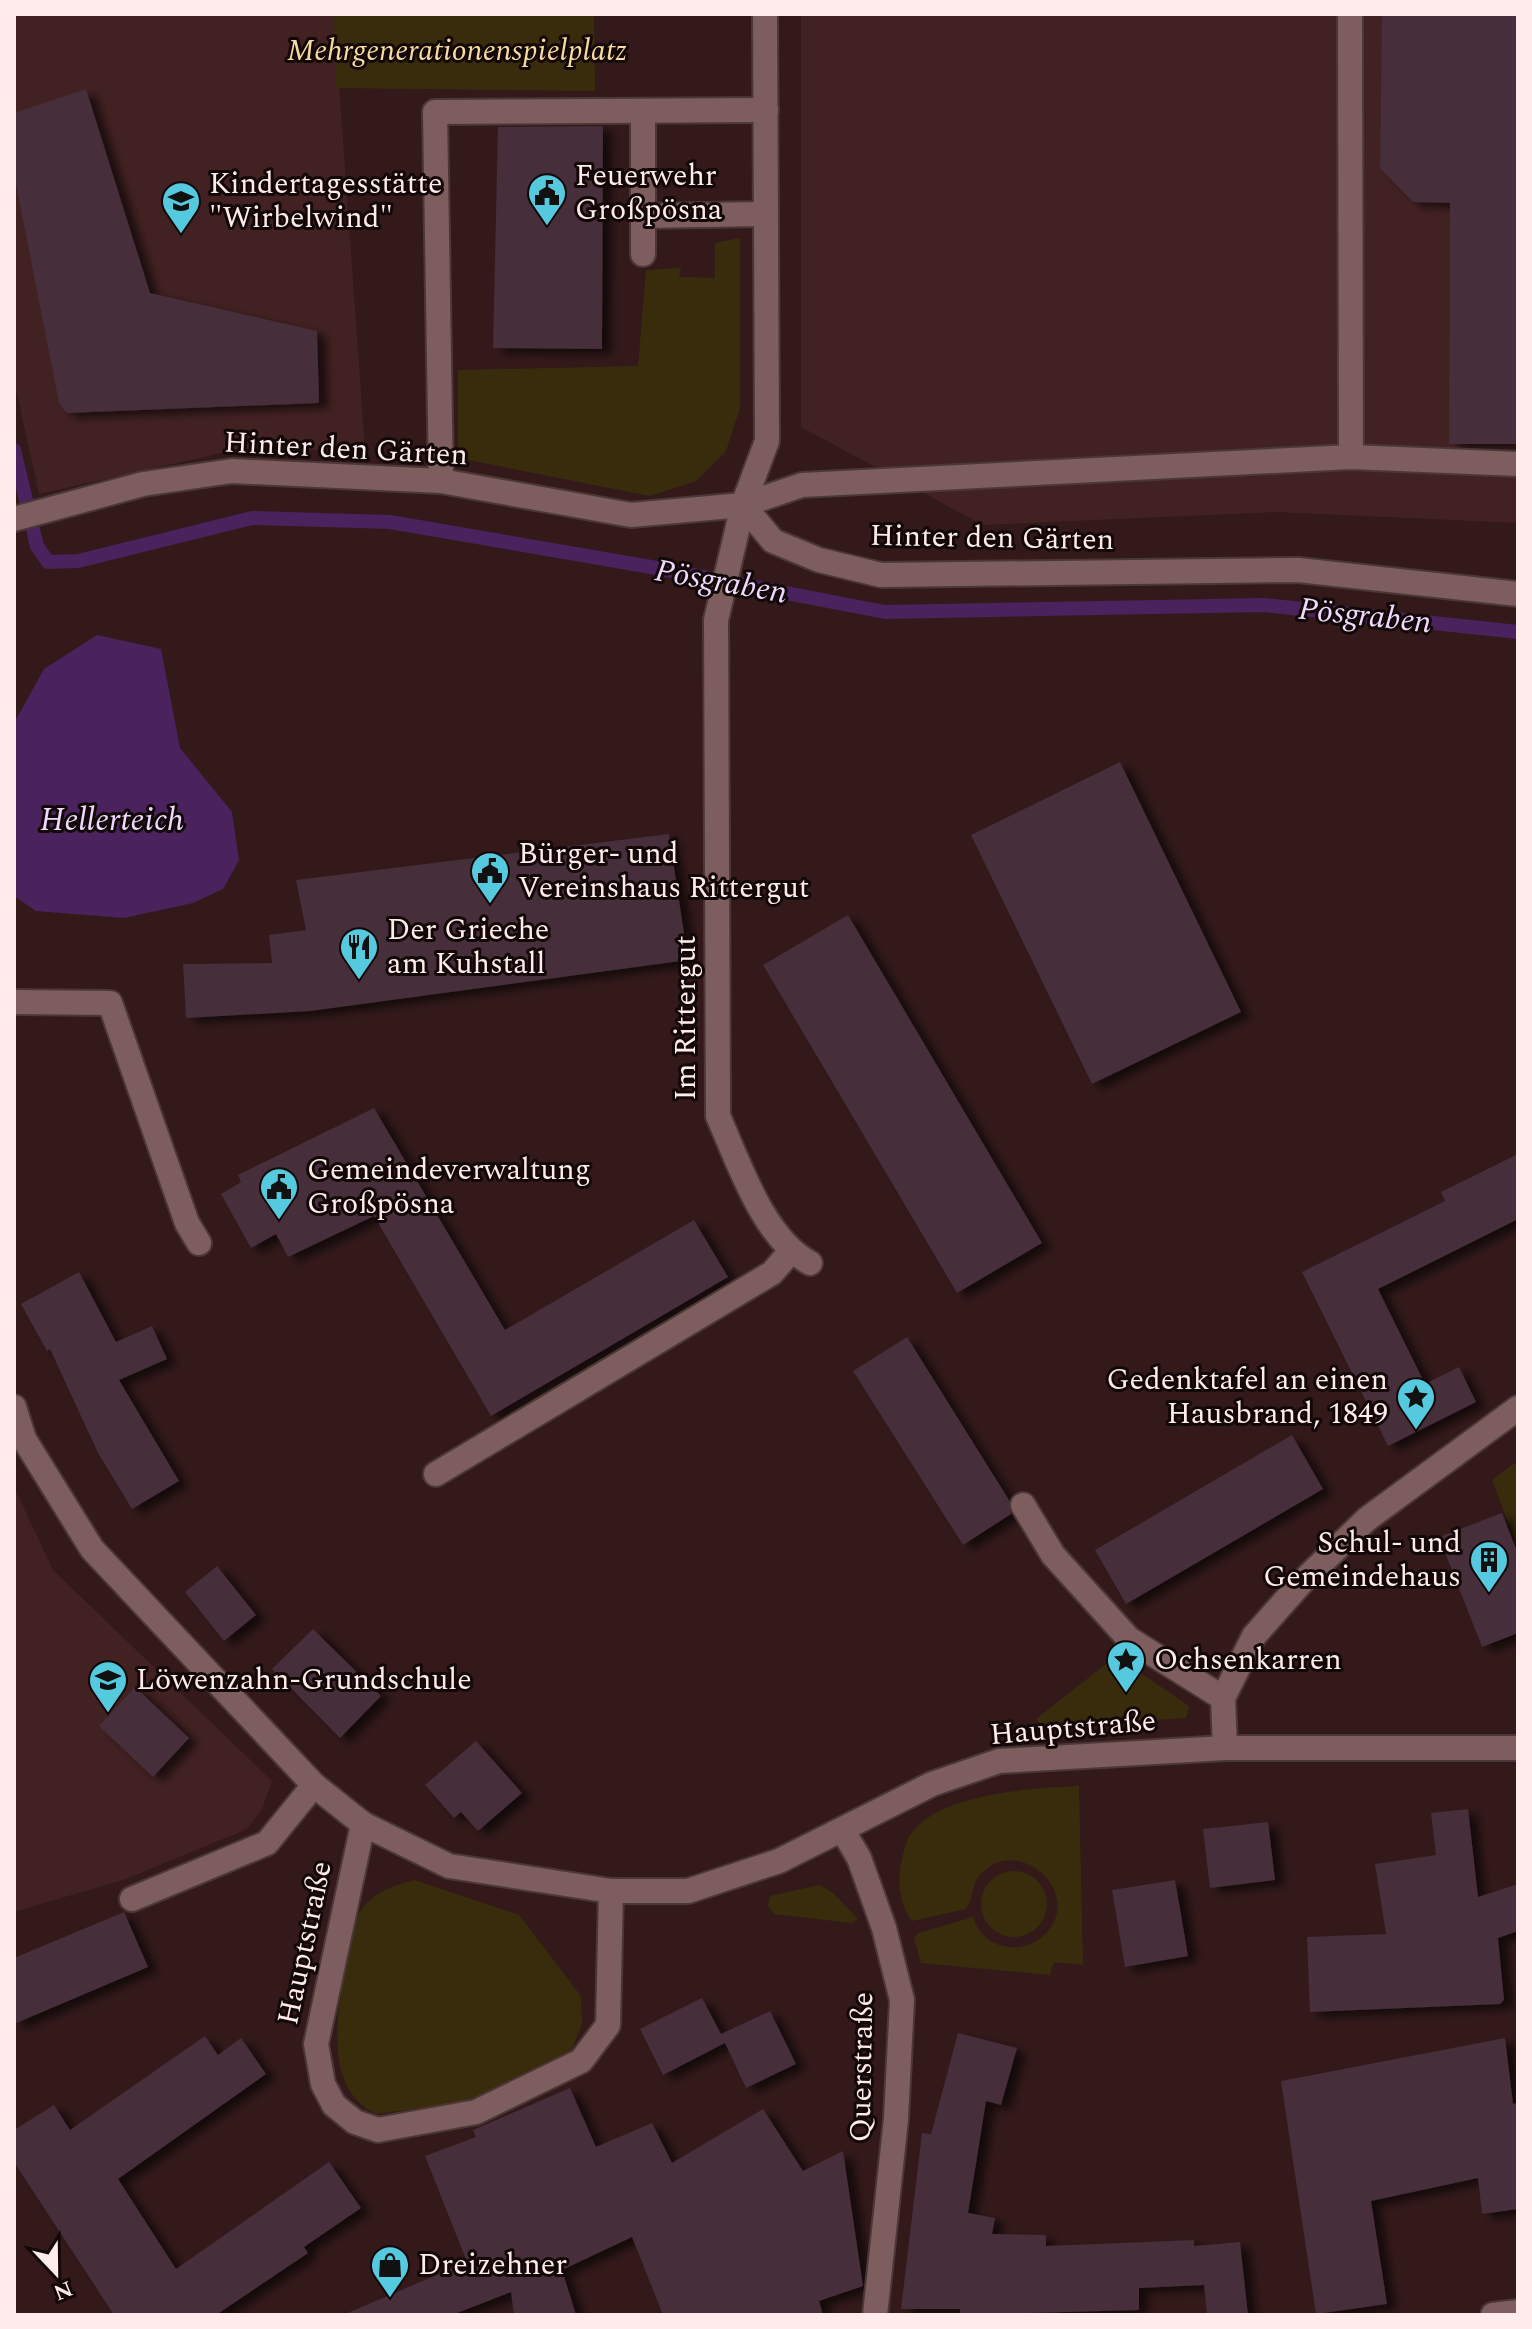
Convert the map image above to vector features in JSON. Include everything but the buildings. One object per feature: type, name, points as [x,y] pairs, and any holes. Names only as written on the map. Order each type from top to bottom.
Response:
[{"type":"street","name":"Im Rittergut","points":[[436,1474],[800,1257],[751,1191],[718,1116],[716,620],[743,505],[767,441],[765,14]]},
{"type":"street","points":[[1350,14],[1351,457]]},
{"type":"street","points":[[441,481],[435,112],[766,110]]},
{"type":"street","points":[[643,111],[643,254]]},
{"type":"street","points":[[643,216],[766,214]]},
{"type":"street","points":[[743,505],[802,485],[1351,457],[1518,464]]},
{"type":"street","name":"Hinter den Gärten","points":[[14,519],[143,484],[232,471],[441,481],[631,515],[743,505],[773,541],[819,560],[881,575],[1298,570],[1518,594]]},
{"type":"street","points":[[14,1002],[110,1003],[187,1223],[199,1243]]},
{"type":"street","name":"Hauptstraße","points":[[14,1407],[24,1439],[92,1549],[314,1785],[363,1824],[449,1866],[611,1891],[688,1891],[725,1881],[843,1831],[932,1784],[999,1761],[1225,1748],[1518,1748]]},
{"type":"street","points":[[1225,1748],[1223,1698],[1254,1636],[1301,1583],[1367,1519],[1518,1408]]},
{"type":"street","points":[[1023,1505],[1053,1555],[1129,1639],[1223,1698]]},
{"type":"street","points":[[132,1899],[267,1843],[314,1785]]},
{"type":"street","name":"Hauptstraße","points":[[363,1824],[316,2044],[323,2084],[334,2105],[355,2122],[378,2130],[476,2112],[581,2061],[608,2025],[611,1891]]},
{"type":"street","name":"Querstraße","points":[[843,1831],[859,1858],[884,1928],[902,2000],[896,2119],[875,2315]]},
{"type":"street","points":[[1493,2315],[1518,2312]]},
{"type":"shaded area","name":"Kindertagesstätte \"Wirbelwind\"","points":[[14,14],[334,14],[365,450],[235,450],[39,494],[14,381]]},
{"type":"shaded area","points":[[801,14],[1518,14],[1518,523],[1277,512],[983,525],[801,427]]},
{"type":"shaded area","name":"Löwenzahn-Grundschule","points":[[14,1487],[53,1570],[272,1781],[262,1809],[247,1829],[126,1879],[14,1912]]},
{"type":"green space","name":"Mehrgenerationenspielplatz","points":[[334,14],[594,14],[595,91],[336,88]]},
{"type":"green space","points":[[740,238],[740,408],[726,451],[696,481],[650,496],[458,458],[458,370],[638,366],[646,270],[681,268],[679,277],[715,278],[715,243]]},
{"type":"green space","points":[[1518,1461],[1518,1549],[1492,1480]]},
{"type":"green space","points":[[1116,1656],[1189,1706],[1186,1718],[1044,1727],[1036,1719]]},
{"type":"green space","points":[[1079,1786],[1083,1965],[1054,1962],[1050,1975],[921,1963],[914,1938],[919,1933],[973,1917],[978,1929],[991,1941],[1002,1946],[1023,1947],[1043,1936],[1055,1920],[1057,1903],[1053,1887],[1042,1874],[1028,1864],[1012,1860],[995,1864],[979,1876],[966,1909],[912,1921],[903,1902],[899,1879],[903,1853],[910,1835],[923,1821],[964,1802],[1013,1791]]},
{"type":"green space","points":[[1014,1871],[1027,1873],[1037,1881],[1045,1891],[1045,1917],[1037,1927],[1027,1935],[1014,1937],[1001,1935],[991,1927],[983,1917],[981,1904],[983,1891],[991,1881],[1001,1873]]},
{"type":"green space","points":[[414,1880],[519,1915],[581,1996],[582,2024],[570,2054],[551,2069],[469,2102],[376,2114],[360,2103],[348,2088],[338,2052],[338,2013],[347,1950],[353,1925],[366,1904],[384,1890]]},
{"type":"green space","points":[[819,1885],[832,1892],[858,1919],[851,1923],[774,1914],[768,1906],[770,1896]]},
{"type":"water","name":"Hellerteich","points":[[97,635],[161,649],[180,748],[232,812],[239,860],[223,889],[193,903],[124,918],[36,911],[14,896],[14,723],[44,669]]},
{"type":"waterway","name":"Pösgraben","points":[[14,450],[37,546],[48,562],[78,561],[252,518],[390,522],[651,567],[885,612],[1264,605],[1518,632]]},
{"type":"place","name":"Feuerwehr Großpösna","points":[[547,227]]},
{"type":"place","name":"Kindertagesstätte \"Wirbelwind\"","points":[[181,235]]},
{"type":"place","name":"Bürger- und Vereinshaus Rittergut","points":[[490,905]]},
{"type":"place","name":"Der Grieche am Kuhstall","points":[[359,981]]},
{"type":"place","name":"Gemeindeverwaltung Großpösna","points":[[279,1221]]},
{"type":"place","name":"Gedenktafel an einen Hausbrand, 1849","points":[[1416,1431]]},
{"type":"place","name":"Schul- und Gemeindehaus","points":[[1489,1594]]},
{"type":"place","name":"Ochsenkarren","points":[[1126,1694]]},
{"type":"place","name":"Löwenzahn-Grundschule","points":[[108,1714]]},
{"type":"place","name":"Dreizehner","points":[[390,2299]]}]
